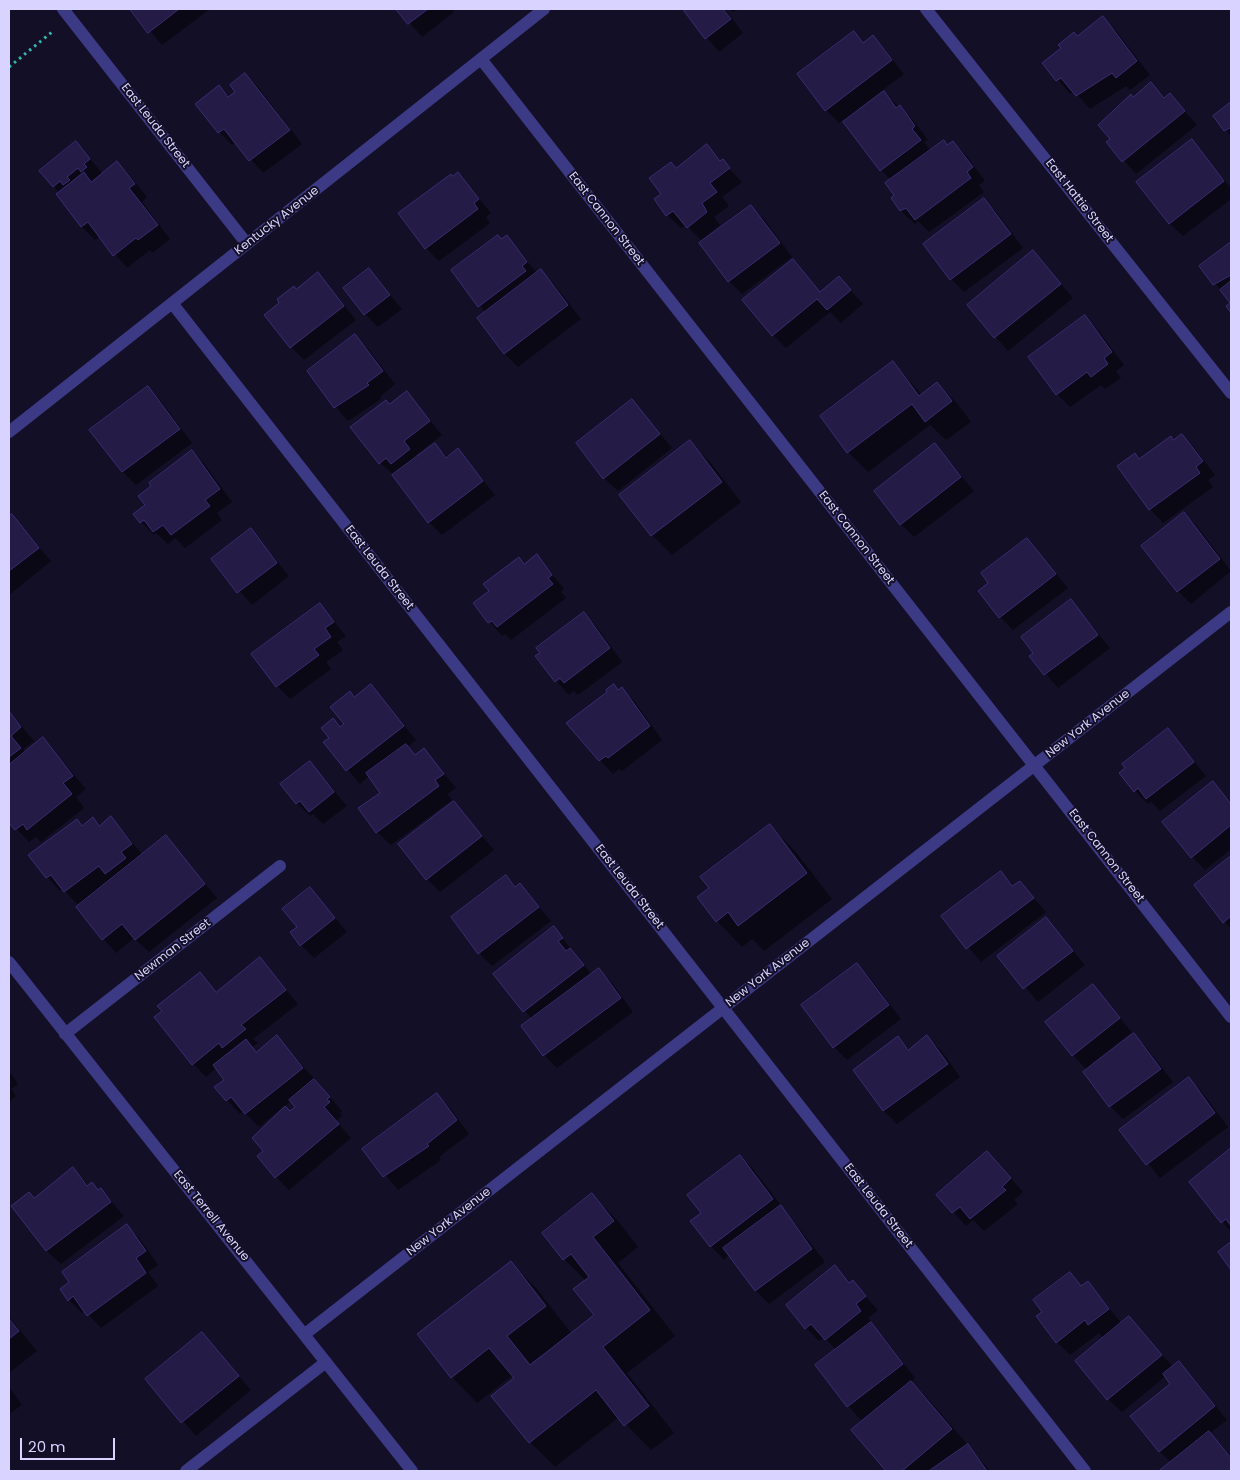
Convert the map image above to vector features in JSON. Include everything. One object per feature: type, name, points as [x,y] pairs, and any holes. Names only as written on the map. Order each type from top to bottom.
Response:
[{"type":"street","name":"Kentucky Avenue","points":[[9,432],[544,9]]},
{"type":"street","name":"East Hattie Street","points":[[926,9],[1231,393]]},
{"type":"street","name":"East Leuda Street","points":[[67,13],[247,244]]},
{"type":"street","name":"East Cannon Street","points":[[481,59],[1231,1017]]},
{"type":"street","name":"East Leuda Street","points":[[172,303],[1085,1471]]},
{"type":"street","name":"New York Avenue","points":[[305,1334],[1231,612]]},
{"type":"street","name":"Newman Street","points":[[65,1034],[280,866]]},
{"type":"street","name":"East Terrell Avenue","points":[[9,962],[412,1471]]},
{"type":"street","points":[[186,1471],[326,1362]]},
{"type":"path","points":[[9,67],[67,13]]},
{"type":"building","points":[[130,9],[179,9],[148,33]]},
{"type":"building","points":[[396,9],[428,9],[408,24]]},
{"type":"building","points":[[688,9],[723,9],[731,19],[705,39],[684,11]]},
{"type":"building","points":[[1103,16],[1137,61],[1116,78],[1112,73],[1076,96],[1061,78],[1056,81],[1042,63],[1061,48],[1058,45],[1074,32],[1077,36]]},
{"type":"building","points":[[854,31],[863,43],[873,35],[892,60],[825,111],[797,74]]},
{"type":"building","points":[[245,73],[290,130],[249,161],[224,129],[218,133],[195,104],[219,85],[228,97],[235,92],[230,85]]},
{"type":"building","points":[[1151,82],[1164,98],[1170,93],[1185,111],[1122,162],[1106,142],[1110,139],[1098,125],[1131,94],[1133,97]]},
{"type":"building","points":[[884,91],[896,108],[900,105],[915,126],[912,129],[921,140],[880,171],[843,122]]},
{"type":"building","points":[[1231,102],[1231,130],[1230,128],[1224,131],[1213,116]]},
{"type":"building","points":[[1192,139],[1224,181],[1169,224],[1136,182]]},
{"type":"building","points":[[944,140],[947,145],[953,141],[973,167],[967,172],[971,178],[915,220],[906,208],[900,211],[891,198],[894,195],[885,183]]},
{"type":"building","points":[[76,141],[90,159],[84,164],[87,167],[81,172],[78,168],[67,177],[70,180],[63,185],[60,181],[53,187],[39,171]]},
{"type":"building","points":[[707,144],[720,161],[723,159],[730,168],[710,183],[717,192],[702,203],[707,212],[687,228],[673,211],[666,216],[654,199],[661,194],[649,178],[671,162],[676,168]]},
{"type":"building","points":[[117,161],[135,184],[129,188],[158,225],[138,240],[136,238],[113,256],[88,222],[81,227],[56,194],[84,172],[91,182]]},
{"type":"building","points":[[458,172],[479,199],[474,203],[478,209],[425,249],[398,213],[451,174],[453,176]]},
{"type":"building","points":[[984,198],[1011,234],[950,280],[923,244]]},
{"type":"building","points":[[751,205],[780,243],[728,282],[699,243]]},
{"type":"building","points":[[498,235],[501,239],[507,235],[527,262],[522,266],[526,271],[478,307],[451,270]]},
{"type":"building","points":[[1231,242],[1231,275],[1213,285],[1199,266]]},
{"type":"building","points":[[1033,250],[1061,284],[994,338],[967,305]]},
{"type":"building","points":[[793,259],[820,292],[839,276],[851,290],[827,310],[817,299],[772,336],[742,300]]},
{"type":"building","points":[[369,268],[390,295],[364,315],[343,288]]},
{"type":"building","points":[[541,269],[568,305],[504,354],[477,318]]},
{"type":"building","points":[[318,272],[344,306],[290,348],[264,315],[279,303],[277,299],[294,286],[296,289]]},
{"type":"building","points":[[1231,281],[1231,313],[1226,306],[1230,303],[1220,290]]},
{"type":"building","points":[[1085,315],[1112,352],[1104,358],[1108,364],[1091,377],[1087,372],[1056,395],[1028,357]]},
{"type":"building","points":[[355,334],[383,371],[367,383],[369,385],[334,408],[307,371]]},
{"type":"building","points":[[893,361],[919,396],[937,382],[952,401],[925,422],[912,404],[847,453],[820,416]]},
{"type":"building","points":[[148,386],[180,429],[122,472],[89,430]]},
{"type":"building","points":[[407,391],[430,421],[404,441],[410,449],[391,464],[386,458],[379,464],[350,427],[386,400],[389,404]]},
{"type":"building","points":[[632,399],[660,434],[603,479],[576,443]]},
{"type":"building","points":[[1182,434],[1203,461],[1196,467],[1200,473],[1149,510],[1117,466],[1135,453],[1139,459],[1171,436],[1173,440]]},
{"type":"building","points":[[690,440],[722,482],[651,536],[619,495]]},
{"type":"building","points":[[435,443],[446,458],[458,448],[483,481],[428,523],[392,475]]},
{"type":"building","points":[[935,443],[961,477],[900,525],[874,491]]},
{"type":"building","points":[[192,450],[220,489],[205,500],[210,506],[171,535],[163,525],[153,532],[144,520],[140,523],[133,514],[145,505],[138,496],[151,486],[149,483]]},
{"type":"building","points":[[1184,512],[1220,559],[1177,592],[1141,546]]},
{"type":"building","points":[[12,514],[39,548],[9,571],[9,516]]},
{"type":"building","points":[[251,528],[277,563],[237,593],[211,559]]},
{"type":"building","points":[[1027,538],[1056,574],[999,618],[978,591],[988,583],[981,573]]},
{"type":"building","points":[[537,554],[552,575],[548,578],[553,584],[497,627],[492,621],[488,623],[473,603],[489,591],[483,584],[519,557],[524,564]]},
{"type":"building","points":[[1071,599],[1098,635],[1044,675],[1029,656],[1033,653],[1021,637]]},
{"type":"building","points":[[320,603],[334,622],[325,628],[331,637],[314,649],[319,655],[276,687],[251,654]]},
{"type":"building","points":[[584,612],[610,648],[564,683],[560,678],[555,682],[535,656],[540,653],[536,648]]},
{"type":"building","points":[[371,684],[404,726],[346,771],[323,742],[329,738],[321,728],[333,718],[340,727],[344,724],[330,707],[350,691],[354,697]]},
{"type":"building","points":[[614,684],[618,690],[622,687],[650,726],[608,758],[606,756],[599,761],[566,723],[607,692],[606,690]]},
{"type":"building","points":[[9,711],[21,727],[11,736],[21,748],[9,757]]},
{"type":"building","points":[[1168,728],[1194,762],[1146,799],[1138,788],[1134,792],[1119,773],[1125,768],[1122,764]]},
{"type":"building","points":[[43,737],[73,776],[63,783],[72,794],[27,830],[23,824],[15,830],[9,823],[9,765]]},
{"type":"building","points":[[406,744],[415,755],[424,748],[444,774],[435,780],[439,786],[376,833],[358,808],[380,793],[366,773]]},
{"type":"building","points":[[310,761],[334,792],[309,812],[300,801],[296,804],[280,784]]},
{"type":"building","points":[[1213,781],[1231,804],[1231,825],[1191,858],[1162,822]]},
{"type":"building","points":[[454,801],[482,836],[426,880],[398,844]]},
{"type":"building","points":[[111,816],[132,844],[121,852],[126,858],[105,874],[99,866],[64,892],[51,875],[46,878],[28,855],[77,819],[82,826],[93,817],[99,826]]},
{"type":"building","points":[[770,824],[807,873],[738,926],[728,912],[716,922],[697,897],[709,888],[700,877]]},
{"type":"building","points":[[166,835],[205,884],[135,940],[122,924],[102,940],[76,907]]},
{"type":"building","points":[[1231,856],[1231,916],[1223,923],[1194,885]]},
{"type":"building","points":[[1001,871],[1012,886],[1020,881],[1034,898],[966,949],[941,916]]},
{"type":"building","points":[[506,875],[515,887],[520,883],[539,907],[478,954],[451,917]]},
{"type":"building","points":[[310,887],[335,918],[300,946],[290,932],[297,927],[282,909]]},
{"type":"building","points":[[1046,917],[1073,951],[1023,989],[997,956]]},
{"type":"building","points":[[554,926],[563,938],[558,941],[566,951],[570,948],[584,965],[523,1012],[493,974]]},
{"type":"building","points":[[260,957],[286,990],[241,1025],[246,1029],[222,1048],[219,1043],[192,1065],[154,1017],[162,1011],[157,1006],[200,972],[216,992]]},
{"type":"building","points":[[857,963],[889,1005],[833,1048],[801,1005]]},
{"type":"building","points":[[599,968],[621,998],[543,1056],[521,1026]]},
{"type":"building","points":[[1093,984],[1120,1018],[1072,1056],[1045,1022]]},
{"type":"building","points":[[1134,1033],[1161,1069],[1109,1107],[1083,1072]]},
{"type":"building","points":[[277,1035],[303,1068],[245,1114],[231,1097],[226,1101],[214,1087],[224,1080],[213,1065],[246,1039],[256,1052]]},
{"type":"building","points":[[927,1035],[948,1064],[883,1111],[853,1070],[898,1036],[908,1050]]},
{"type":"building","points":[[1189,1077],[1215,1113],[1146,1165],[1119,1130]]},
{"type":"building","points":[[314,1079],[330,1097],[327,1099],[330,1102],[324,1107],[339,1124],[275,1178],[257,1156],[263,1151],[252,1138],[285,1106],[290,1111],[295,1107],[289,1100]]},
{"type":"building","points":[[437,1093],[457,1120],[427,1144],[429,1146],[383,1177],[362,1149]]},
{"type":"building","points":[[1231,1148],[1231,1226],[1226,1219],[1221,1223],[1189,1182]]},
{"type":"building","points":[[987,1151],[1011,1178],[1002,1187],[1006,1190],[970,1219],[960,1207],[952,1213],[936,1195]]},
{"type":"building","points":[[740,1155],[773,1199],[710,1247],[690,1221],[701,1213],[687,1195]]},
{"type":"building","points":[[73,1167],[87,1186],[92,1182],[98,1190],[101,1188],[111,1202],[46,1251],[11,1206],[29,1192],[34,1198]]},
{"type":"building","points":[[592,1193],[614,1221],[593,1237],[650,1310],[603,1347],[649,1406],[624,1426],[596,1390],[529,1443],[491,1396],[514,1378],[489,1348],[451,1378],[417,1334],[511,1261],[546,1306],[507,1336],[530,1365],[594,1315],[573,1289],[589,1277],[571,1254],[563,1260],[542,1233]]},
{"type":"building","points":[[781,1205],[812,1249],[755,1291],[723,1248]]},
{"type":"building","points":[[127,1224],[146,1251],[136,1258],[146,1273],[87,1316],[73,1296],[68,1301],[60,1289],[69,1282],[62,1272]]},
{"type":"building","points":[[1231,1242],[1231,1270],[1218,1252]]},
{"type":"building","points":[[835,1265],[849,1283],[853,1280],[866,1296],[856,1304],[861,1311],[825,1340],[811,1324],[805,1329],[786,1305]]},
{"type":"building","points":[[1070,1272],[1081,1286],[1088,1281],[1109,1309],[1088,1325],[1085,1320],[1056,1343],[1036,1316],[1042,1312],[1033,1300]]},
{"type":"building","points":[[1129,1316],[1162,1355],[1107,1400],[1075,1361]]},
{"type":"building","points":[[9,1319],[19,1331],[9,1339]]},
{"type":"building","points":[[871,1322],[903,1364],[847,1407],[815,1365]]},
{"type":"building","points":[[202,1332],[239,1376],[181,1423],[145,1379]]},
{"type":"building","points":[[1179,1361],[1215,1406],[1159,1452],[1130,1416],[1170,1384],[1163,1374]]},
{"type":"building","points":[[911,1381],[952,1429],[902,1471],[886,1471],[851,1430]]},
{"type":"building","points":[[1209,1431],[1231,1458],[1231,1471],[1159,1471]]},
{"type":"building","points":[[968,1444],[987,1471],[929,1471]]}]
